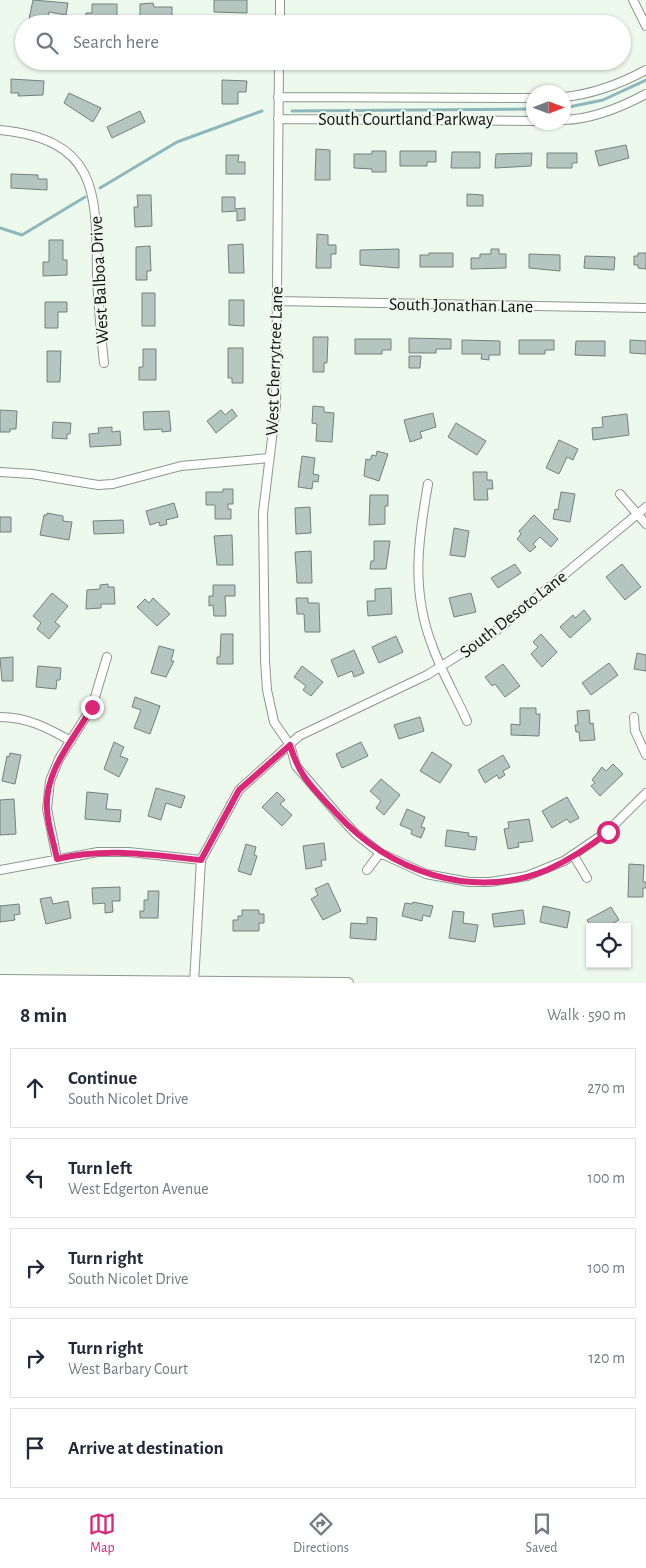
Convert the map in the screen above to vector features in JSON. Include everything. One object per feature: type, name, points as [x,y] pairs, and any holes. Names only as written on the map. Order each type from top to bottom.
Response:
[{"type":"street","points":[[280,0],[280,15]]},
{"type":"street","points":[[633,0],[646,26]]},
{"type":"street","name":"West Cherrytree Lane","points":[[279,70],[276,405],[262,513],[265,661],[268,700],[274,722],[290,745],[296,766],[308,782],[356,834],[380,853],[407,867],[446,879],[490,882],[527,876],[574,856],[608,832],[646,793]]},
{"type":"street","points":[[571,96],[613,86],[646,70]]},
{"type":"street","points":[[571,119],[590,117],[612,110],[646,94]]},
{"type":"street","name":"South Courtland Parkway","points":[[278,97],[526,98]]},
{"type":"street","name":"South Courtland Parkway","points":[[278,119],[526,120]]},
{"type":"street","name":"West Balboa Drive","points":[[0,130],[48,139],[73,157],[82,171],[93,196],[97,222],[100,324],[104,363]]},
{"type":"street","name":"South Jonathan Lane","points":[[277,301],[646,308]]},
{"type":"street","points":[[0,472],[32,474],[98,485],[113,484],[181,466],[269,458]]},
{"type":"street","points":[[428,484],[418,537],[418,573],[423,616],[430,643],[467,721]]},
{"type":"street","points":[[620,494],[646,524]]},
{"type":"street","name":"South Desoto Lane","points":[[201,860],[239,790],[299,736],[442,666],[491,635],[646,507]]},
{"type":"street","points":[[57,859],[49,823],[48,795],[56,765],[92,707],[107,657]]},
{"type":"street","points":[[0,717],[25,720],[43,726],[72,741]]},
{"type":"street","points":[[634,717],[635,731],[646,755]]},
{"type":"street","points":[[0,870],[98,852],[128,852],[201,860],[194,982]]},
{"type":"street","points":[[367,870],[380,853]]},
{"type":"street","points":[[574,856],[587,878]]},
{"type":"street","points":[[0,980],[348,983]]},
{"type":"building","points":[[33,0],[68,3],[66,15],[49,12],[48,15],[30,15]]},
{"type":"building","points":[[214,0],[247,0],[247,13],[214,12]]},
{"type":"building","points":[[153,3],[154,7],[172,7],[172,15],[140,15],[140,4]]},
{"type":"building","points":[[92,4],[117,4],[117,15],[86,15],[86,13],[92,13]]},
{"type":"building","points":[[11,79],[44,81],[43,95],[18,96],[19,93],[11,93]]},
{"type":"building","points":[[222,80],[247,81],[246,92],[238,92],[238,104],[222,104]]},
{"type":"building","points":[[69,93],[101,108],[93,122],[64,103]]},
{"type":"building","points":[[140,111],[145,122],[112,138],[107,127]]},
{"type":"building","points":[[626,145],[629,158],[599,166],[595,151]]},
{"type":"building","points":[[316,149],[330,150],[330,180],[315,180]]},
{"type":"building","points":[[372,151],[386,151],[386,172],[372,172],[372,169],[354,168],[354,154],[372,154]]},
{"type":"building","points":[[400,151],[436,151],[436,162],[427,162],[427,166],[400,166]]},
{"type":"building","points":[[452,152],[480,152],[480,168],[451,168]]},
{"type":"building","points":[[532,153],[531,166],[495,168],[496,154]]},
{"type":"building","points":[[547,153],[577,153],[577,163],[572,163],[572,168],[547,168]]},
{"type":"building","points":[[226,155],[239,155],[238,162],[245,162],[245,174],[226,174]]},
{"type":"building","points":[[11,174],[38,175],[38,179],[47,179],[47,190],[11,188]]},
{"type":"building","points":[[467,194],[483,195],[483,206],[467,206]]},
{"type":"building","points":[[137,195],[151,195],[152,226],[135,227],[134,207],[138,207]]},
{"type":"building","points":[[222,197],[235,197],[235,209],[245,208],[245,220],[237,221],[237,211],[222,212]]},
{"type":"building","points":[[317,234],[328,235],[328,245],[336,245],[336,254],[331,254],[331,268],[316,268]]},
{"type":"building","points":[[49,240],[63,240],[63,260],[67,260],[67,275],[43,276],[43,262],[49,262]]},
{"type":"building","points":[[243,244],[244,273],[229,273],[228,245]]},
{"type":"building","points":[[150,246],[151,271],[147,271],[147,280],[136,280],[136,247]]},
{"type":"building","points":[[399,249],[399,268],[360,265],[360,250]]},
{"type":"building","points":[[491,249],[499,249],[499,254],[506,254],[506,268],[471,269],[471,258],[480,258],[480,254],[491,254]]},
{"type":"building","points":[[429,253],[453,253],[453,267],[420,267],[420,255],[429,255]]},
{"type":"building","points":[[638,253],[646,253],[646,269],[638,268],[638,265],[634,265],[634,256],[638,256]]},
{"type":"building","points":[[529,254],[560,255],[560,271],[529,268]]},
{"type":"building","points":[[585,256],[615,257],[614,270],[584,268]]},
{"type":"building","points":[[142,293],[155,293],[155,326],[142,326]]},
{"type":"building","points":[[229,300],[244,300],[244,326],[229,325]]},
{"type":"building","points":[[45,302],[67,302],[67,312],[58,312],[58,328],[45,328]]},
{"type":"building","points":[[313,337],[328,337],[327,363],[324,363],[324,372],[313,372]]},
{"type":"building","points":[[409,338],[451,339],[451,349],[436,349],[436,353],[409,353]]},
{"type":"building","points":[[355,339],[391,339],[391,350],[382,350],[382,354],[355,354]]},
{"type":"building","points":[[462,340],[500,341],[500,355],[489,355],[489,360],[481,359],[482,354],[462,354]]},
{"type":"building","points":[[519,340],[554,340],[554,350],[545,350],[545,354],[519,354]]},
{"type":"building","points":[[630,340],[646,341],[646,354],[630,353]]},
{"type":"building","points":[[576,341],[605,341],[605,356],[575,355]]},
{"type":"building","points":[[228,348],[243,348],[243,383],[232,383],[232,378],[228,378]]},
{"type":"building","points":[[143,349],[156,349],[156,380],[139,380],[139,367],[143,367]]},
{"type":"building","points":[[47,351],[61,351],[60,382],[47,382]]},
{"type":"building","points":[[409,356],[421,356],[420,368],[409,368]]},
{"type":"building","points":[[313,406],[324,407],[324,412],[334,413],[332,442],[316,441],[317,424],[312,423]]},
{"type":"building","points":[[232,409],[237,416],[216,433],[207,421],[221,410],[225,415]]},
{"type":"building","points":[[0,410],[17,411],[16,429],[10,429],[10,432],[0,432]]},
{"type":"building","points":[[169,411],[171,431],[162,432],[162,429],[144,430],[143,412]]},
{"type":"building","points":[[433,413],[436,427],[420,432],[422,438],[410,442],[404,420]]},
{"type":"building","points":[[627,414],[629,435],[593,440],[592,428],[603,427],[602,417]]},
{"type":"building","points":[[53,422],[71,423],[70,434],[67,434],[67,439],[52,438]]},
{"type":"building","points":[[456,423],[486,441],[477,455],[448,437]]},
{"type":"building","points":[[112,427],[112,432],[120,431],[121,445],[90,447],[89,434],[99,433],[98,428]]},
{"type":"building","points":[[559,440],[578,449],[573,460],[567,457],[559,474],[546,468]]},
{"type":"building","points":[[377,451],[388,454],[379,481],[364,476],[366,459],[370,460],[372,455],[376,456]]},
{"type":"building","points":[[302,456],[315,458],[313,474],[319,475],[318,482],[313,481],[312,489],[298,487]]},
{"type":"building","points":[[473,472],[487,472],[487,480],[492,480],[493,489],[487,489],[488,500],[474,500]]},
{"type":"building","points":[[223,489],[233,489],[233,504],[228,504],[228,509],[231,509],[231,519],[215,519],[215,505],[206,505],[206,492],[223,492]]},
{"type":"building","points":[[561,492],[575,494],[570,522],[553,519],[555,509],[558,510]]},
{"type":"building","points":[[370,495],[388,495],[388,506],[385,506],[385,524],[369,525]]},
{"type":"building","points":[[174,503],[178,517],[166,520],[167,524],[160,526],[159,522],[150,525],[146,511]]},
{"type":"building","points":[[310,507],[311,533],[296,534],[295,508]]},
{"type":"building","points":[[47,513],[63,516],[63,521],[72,522],[69,540],[40,535],[44,515],[47,515]]},
{"type":"building","points":[[534,515],[558,539],[551,547],[540,537],[533,544],[536,547],[530,552],[517,539],[521,534],[519,531]]},
{"type":"building","points":[[0,517],[11,517],[11,532],[0,532]]},
{"type":"building","points":[[123,520],[124,533],[94,534],[93,521]]},
{"type":"building","points":[[454,528],[469,531],[465,557],[450,555]]},
{"type":"building","points":[[232,535],[233,565],[217,565],[214,536]]},
{"type":"building","points":[[374,541],[390,541],[386,569],[370,569],[371,561],[374,561]]},
{"type":"building","points":[[311,551],[312,583],[297,583],[295,552]]},
{"type":"building","points":[[515,564],[521,573],[498,588],[491,578]]},
{"type":"building","points":[[622,564],[641,587],[625,600],[606,577]]},
{"type":"building","points":[[108,584],[108,587],[114,587],[115,604],[101,604],[101,608],[86,609],[87,590],[100,589],[100,585]]},
{"type":"building","points":[[213,585],[235,585],[235,596],[225,596],[226,616],[214,616],[213,605],[209,606],[209,596],[213,596]]},
{"type":"building","points":[[391,588],[392,614],[368,616],[367,601],[375,601],[375,589]]},
{"type":"building","points":[[52,593],[68,606],[55,622],[60,626],[49,639],[37,629],[41,623],[33,616]]},
{"type":"building","points":[[471,593],[476,612],[454,617],[449,598]]},
{"type":"building","points":[[153,598],[170,614],[157,626],[137,607],[145,599],[149,603]]},
{"type":"building","points":[[296,598],[308,598],[308,603],[319,603],[320,632],[305,632],[304,614],[297,614]]},
{"type":"building","points":[[584,610],[591,619],[570,638],[560,627],[573,615],[575,618]]},
{"type":"building","points":[[221,634],[233,634],[233,664],[217,664],[217,657],[220,657]]},
{"type":"building","points":[[541,634],[557,652],[542,667],[531,654],[538,647],[533,642]]},
{"type":"building","points":[[396,636],[403,652],[379,663],[372,647]]},
{"type":"building","points":[[159,646],[174,650],[171,661],[174,661],[166,677],[151,673]]},
{"type":"building","points":[[354,650],[364,673],[354,677],[352,671],[338,677],[331,660]]},
{"type":"building","points":[[637,653],[646,655],[646,671],[634,669]]},
{"type":"building","points":[[13,657],[13,681],[2,681],[0,658]]},
{"type":"building","points":[[609,663],[618,675],[591,695],[582,683]]},
{"type":"building","points":[[503,664],[520,686],[505,697],[495,684],[492,686],[485,677]]},
{"type":"building","points":[[38,666],[61,668],[60,680],[57,680],[56,689],[36,687]]},
{"type":"building","points":[[302,666],[323,682],[311,696],[303,690],[306,686],[294,677]]},
{"type":"building","points":[[135,697],[160,706],[150,734],[134,728],[141,710],[132,707]]},
{"type":"building","points":[[520,708],[536,708],[536,714],[540,714],[539,736],[511,735],[511,724],[520,725]]},
{"type":"building","points":[[589,710],[590,724],[593,723],[595,740],[580,741],[579,732],[576,732],[575,725],[578,725],[577,711]]},
{"type":"building","points":[[420,717],[424,731],[399,739],[394,725]]},
{"type":"building","points":[[114,742],[124,747],[120,756],[128,759],[119,777],[104,769]]},
{"type":"building","points":[[361,742],[368,756],[342,768],[336,754]]},
{"type":"building","points":[[432,752],[452,765],[440,783],[420,771]]},
{"type":"building","points":[[10,753],[21,755],[15,784],[2,781],[7,756],[9,757]]},
{"type":"building","points":[[503,755],[510,767],[503,771],[505,775],[499,779],[497,775],[485,783],[478,770]]},
{"type":"building","points":[[613,764],[623,774],[600,796],[591,786],[595,783],[592,780],[602,767],[606,771]]},
{"type":"building","points":[[381,779],[400,795],[384,815],[376,808],[381,801],[370,791]]},
{"type":"building","points":[[156,788],[185,796],[181,808],[166,803],[161,820],[148,816]]},
{"type":"building","points":[[87,792],[108,794],[106,809],[121,810],[120,822],[85,819]]},
{"type":"building","points":[[277,792],[285,800],[280,804],[292,815],[282,826],[262,807]]},
{"type":"building","points":[[567,797],[579,818],[570,823],[567,819],[552,828],[542,811]]},
{"type":"building","points":[[14,799],[16,834],[0,835],[0,800]]},
{"type":"building","points":[[407,809],[425,817],[421,827],[425,828],[421,838],[411,834],[412,830],[400,825]]},
{"type":"building","points":[[529,819],[533,841],[518,843],[519,847],[508,849],[504,829],[509,828],[508,822]]},
{"type":"building","points":[[447,830],[469,833],[468,836],[477,837],[475,850],[445,846]]},
{"type":"building","points":[[324,843],[326,860],[321,860],[322,866],[306,869],[303,846]]},
{"type":"building","points":[[246,844],[256,847],[254,855],[257,856],[251,875],[238,871]]},
{"type":"building","points":[[629,864],[644,865],[643,882],[646,882],[646,888],[643,888],[643,897],[628,897]]},
{"type":"building","points":[[328,883],[341,911],[323,920],[311,899],[318,895],[315,889]]},
{"type":"building","points":[[120,887],[120,901],[112,901],[113,912],[105,913],[105,903],[93,904],[92,888]]},
{"type":"building","points":[[148,891],[159,891],[158,918],[140,918],[140,911],[144,911],[144,900],[148,900]]},
{"type":"building","points":[[51,897],[53,904],[68,901],[71,918],[46,924],[40,899]]},
{"type":"building","points":[[413,902],[433,906],[430,917],[423,915],[422,921],[402,916],[405,903],[412,904]]},
{"type":"building","points":[[19,904],[20,914],[14,915],[15,920],[0,922],[0,906]]},
{"type":"building","points":[[543,906],[570,912],[567,928],[540,922]]},
{"type":"building","points":[[611,907],[619,920],[613,923],[589,923],[587,920]]},
{"type":"building","points":[[242,910],[259,910],[259,914],[264,914],[264,923],[259,923],[259,931],[233,931],[233,920],[238,920],[238,916],[242,916]]},
{"type":"building","points":[[523,910],[525,924],[494,927],[492,914]]},
{"type":"building","points":[[453,911],[464,912],[463,923],[478,925],[475,942],[449,938]]},
{"type":"building","points":[[367,917],[377,918],[376,940],[350,938],[351,923],[367,924]]},
{"type":"waterway","points":[[571,107],[603,100],[646,80]]},
{"type":"waterway","points":[[292,111],[526,109]]},
{"type":"waterway","points":[[100,188],[177,142],[262,111]]},
{"type":"waterway","points":[[0,228],[22,235],[85,197]]},
{"type":"route","points":[[92,707],[59,759],[50,781],[47,808],[57,859],[98,852],[128,852],[201,860],[239,790],[290,745],[296,766],[308,782],[356,834],[380,853],[396,862],[426,874],[469,882],[490,882],[527,876],[545,870],[574,856],[608,832]]}]
